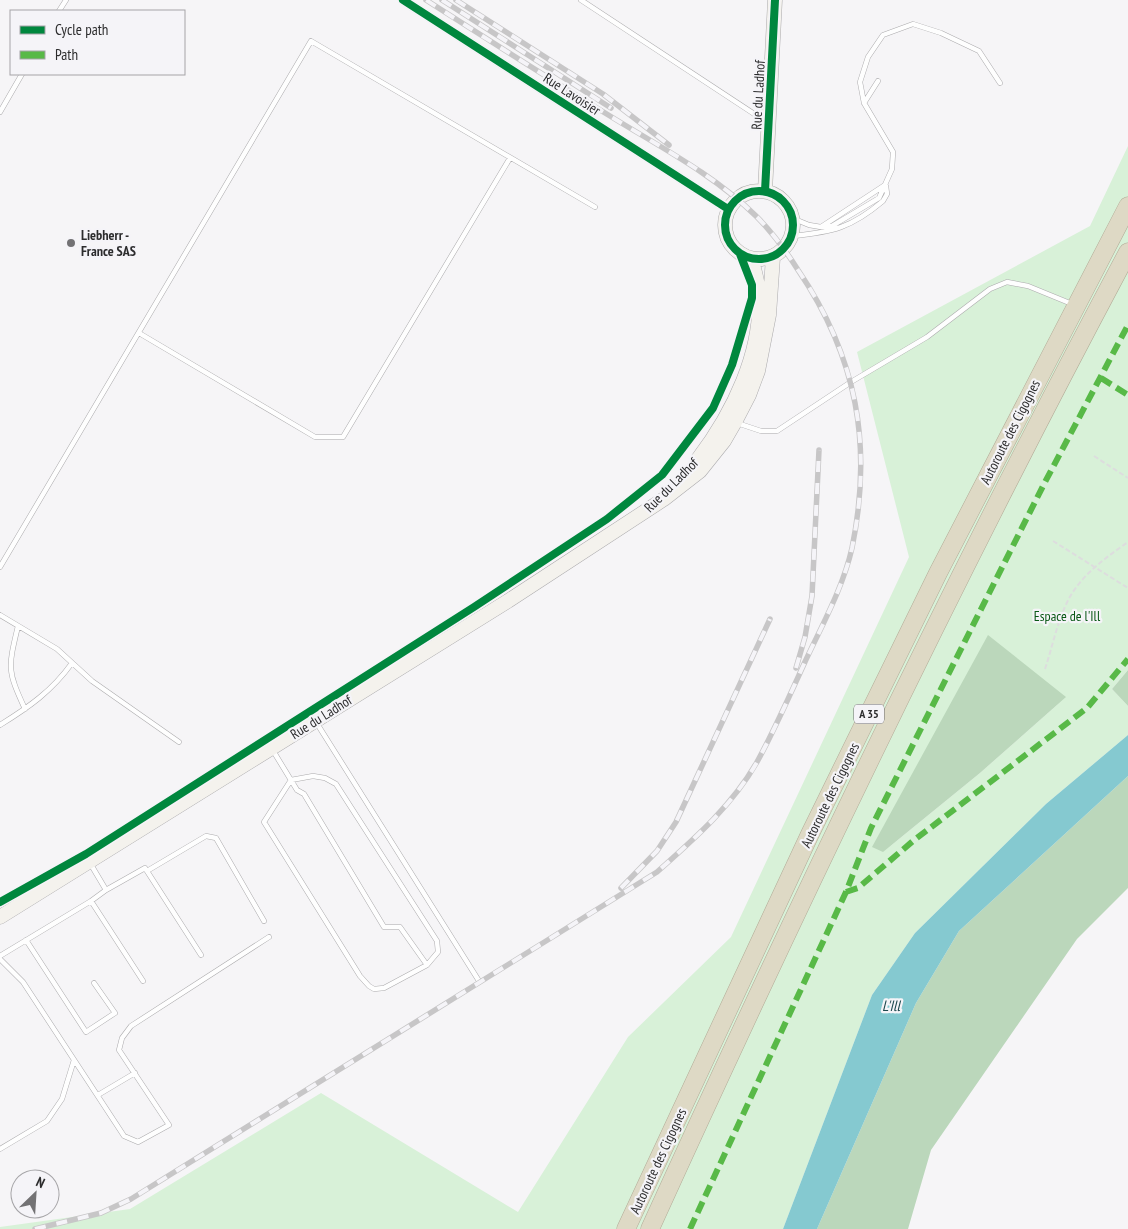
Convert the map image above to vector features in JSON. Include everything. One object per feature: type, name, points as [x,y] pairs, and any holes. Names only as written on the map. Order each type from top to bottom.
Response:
[{"type":"highway","name":"Autoroute des Cigognes","points":[[626,1229],[810,834],[938,573],[1128,206]]},
{"type":"highway","name":"Autoroute des Cigognes","points":[[650,1229],[773,962],[949,599],[1128,252]]},
{"type":"main road","name":"Rue du Ladhof","points":[[765,191],[775,0]]},
{"type":"main road","points":[[765,191],[780,197],[790,209],[794,226],[792,236],[784,249],[773,257],[752,259],[740,254],[729,243],[724,226],[728,209],[736,198],[748,192],[765,191]]},
{"type":"main road","name":"Rue du Ladhof","points":[[0,917],[316,721],[640,515],[700,471],[724,441],[750,395],[765,342],[773,257]]},
{"type":"main road","name":"Rue du Ladhof","points":[[640,515],[665,494],[693,466],[725,420],[742,384],[755,339],[758,309],[759,291],[752,259]]},
{"type":"street","name":"Rue Lavoisier","points":[[403,0],[728,209]]},
{"type":"lane","points":[[581,0],[769,123]]},
{"type":"lane","points":[[792,218],[808,225],[832,226],[879,198],[886,185],[892,169],[893,152],[864,104],[860,82],[868,57],[883,35],[913,24],[941,33],[979,51],[1000,83]]},
{"type":"lane","points":[[0,566],[311,41],[595,207]]},
{"type":"lane","points":[[0,112],[21,75]]},
{"type":"lane","points":[[864,104],[878,81]]},
{"type":"lane","points":[[138,332],[314,437],[343,437],[510,158]]},
{"type":"lane","points":[[821,226],[875,190],[886,185]]},
{"type":"lane","points":[[792,236],[826,233],[846,226],[884,201],[887,194],[886,185]]},
{"type":"lane","points":[[735,422],[761,431],[777,430],[851,382],[927,337],[990,289],[1007,282],[1028,286],[1075,306]]},
{"type":"lane","points":[[0,615],[57,649],[92,681],[179,742]]},
{"type":"lane","points":[[18,626],[10,662],[12,679],[25,709]]},
{"type":"lane","points":[[0,725],[25,709],[58,683],[72,663]]},
{"type":"lane","points":[[316,721],[480,982]]},
{"type":"lane","points":[[272,748],[297,790],[304,794],[384,927],[400,927],[426,965]]},
{"type":"lane","points":[[313,776],[325,778],[336,784],[437,941],[438,952],[426,965],[384,988],[374,989],[368,986],[360,976],[264,822],[291,780],[313,776]]},
{"type":"lane","points":[[147,871],[206,836],[216,838],[264,921]]},
{"type":"lane","points":[[89,861],[106,890]]},
{"type":"lane","points":[[201,956],[145,868],[106,890],[0,958],[23,982],[124,1136],[138,1142],[169,1125],[119,1050],[122,1038],[131,1026],[269,937]]},
{"type":"lane","points":[[91,901],[143,981]]},
{"type":"lane","points":[[26,940],[86,1032],[115,1013],[94,983]]},
{"type":"lane","points":[[0,1149],[47,1121],[62,1099],[74,1060]]},
{"type":"lane","points":[[98,1095],[134,1073]]},
{"type":"path","points":[[1094,456],[1128,478]]},
{"type":"path","points":[[1053,541],[1128,588]]},
{"type":"path","points":[[1045,669],[1063,611],[1071,595],[1094,567],[1128,542]]},
{"type":"green space","name":"Espace de l'Ill","points":[[1128,146],[1128,670],[1112,689],[1128,706],[1128,735],[1046,804],[915,933],[872,995],[783,1229],[0,1229],[0,1227],[130,1209],[321,1093],[518,1212],[628,1037],[731,937],[909,557],[857,352],[1090,226]],"holes":[[[1066,697],[980,773],[883,852]]]},
{"type":"green space","points":[[988,635],[1066,697],[980,773],[883,852],[872,847]]},
{"type":"green space","points":[[1128,670],[1128,706],[1112,689]]},
{"type":"green space","points":[[1128,776],[1128,888],[1077,939],[931,1150],[908,1229],[817,1229],[916,1003],[959,931]]},
{"type":"water","name":"L'Ill","points":[[1128,735],[1128,776],[959,931],[916,1003],[817,1229],[783,1229],[872,995],[915,933],[1046,804]]},
{"type":"railway","points":[[35,1229],[101,1213],[131,1199],[657,872],[712,821],[736,793],[757,762],[831,607],[848,563],[858,510],[861,473],[860,438],[855,403],[847,369],[834,336],[818,303],[779,242],[756,216],[704,174],[426,0]]},
{"type":"railway","points":[[442,0],[611,108]]},
{"type":"railway","points":[[456,0],[603,94],[669,145]]},
{"type":"railway","points":[[796,668],[805,637],[812,596],[819,450]]},
{"type":"railway","points":[[621,888],[657,851],[676,822],[770,619]]},
{"type":"marked path","points":[[690,1229],[846,892],[871,828],[1044,484],[1128,325]]},
{"type":"marked path","points":[[1101,378],[1128,395]]},
{"type":"marked path","points":[[846,892],[858,888],[913,841],[1087,708],[1128,659]]},
{"type":"cycle path","points":[[403,0],[728,209]]},
{"type":"cycle path","points":[[765,191],[775,0]]},
{"type":"cycle path","points":[[752,191],[766,191],[778,196],[788,206],[793,218],[793,225],[793,232],[788,244],[778,254],[766,259],[752,259],[740,254],[730,244],[725,232],[725,218],[730,206],[740,196],[752,191]]},
{"type":"cycle path","points":[[0,902],[86,854],[474,607],[607,519],[662,475],[713,408],[732,365],[752,298],[752,285],[740,254]]},
{"type":"place","name":"Liebherr - France SAS","points":[[71,243]]}]
